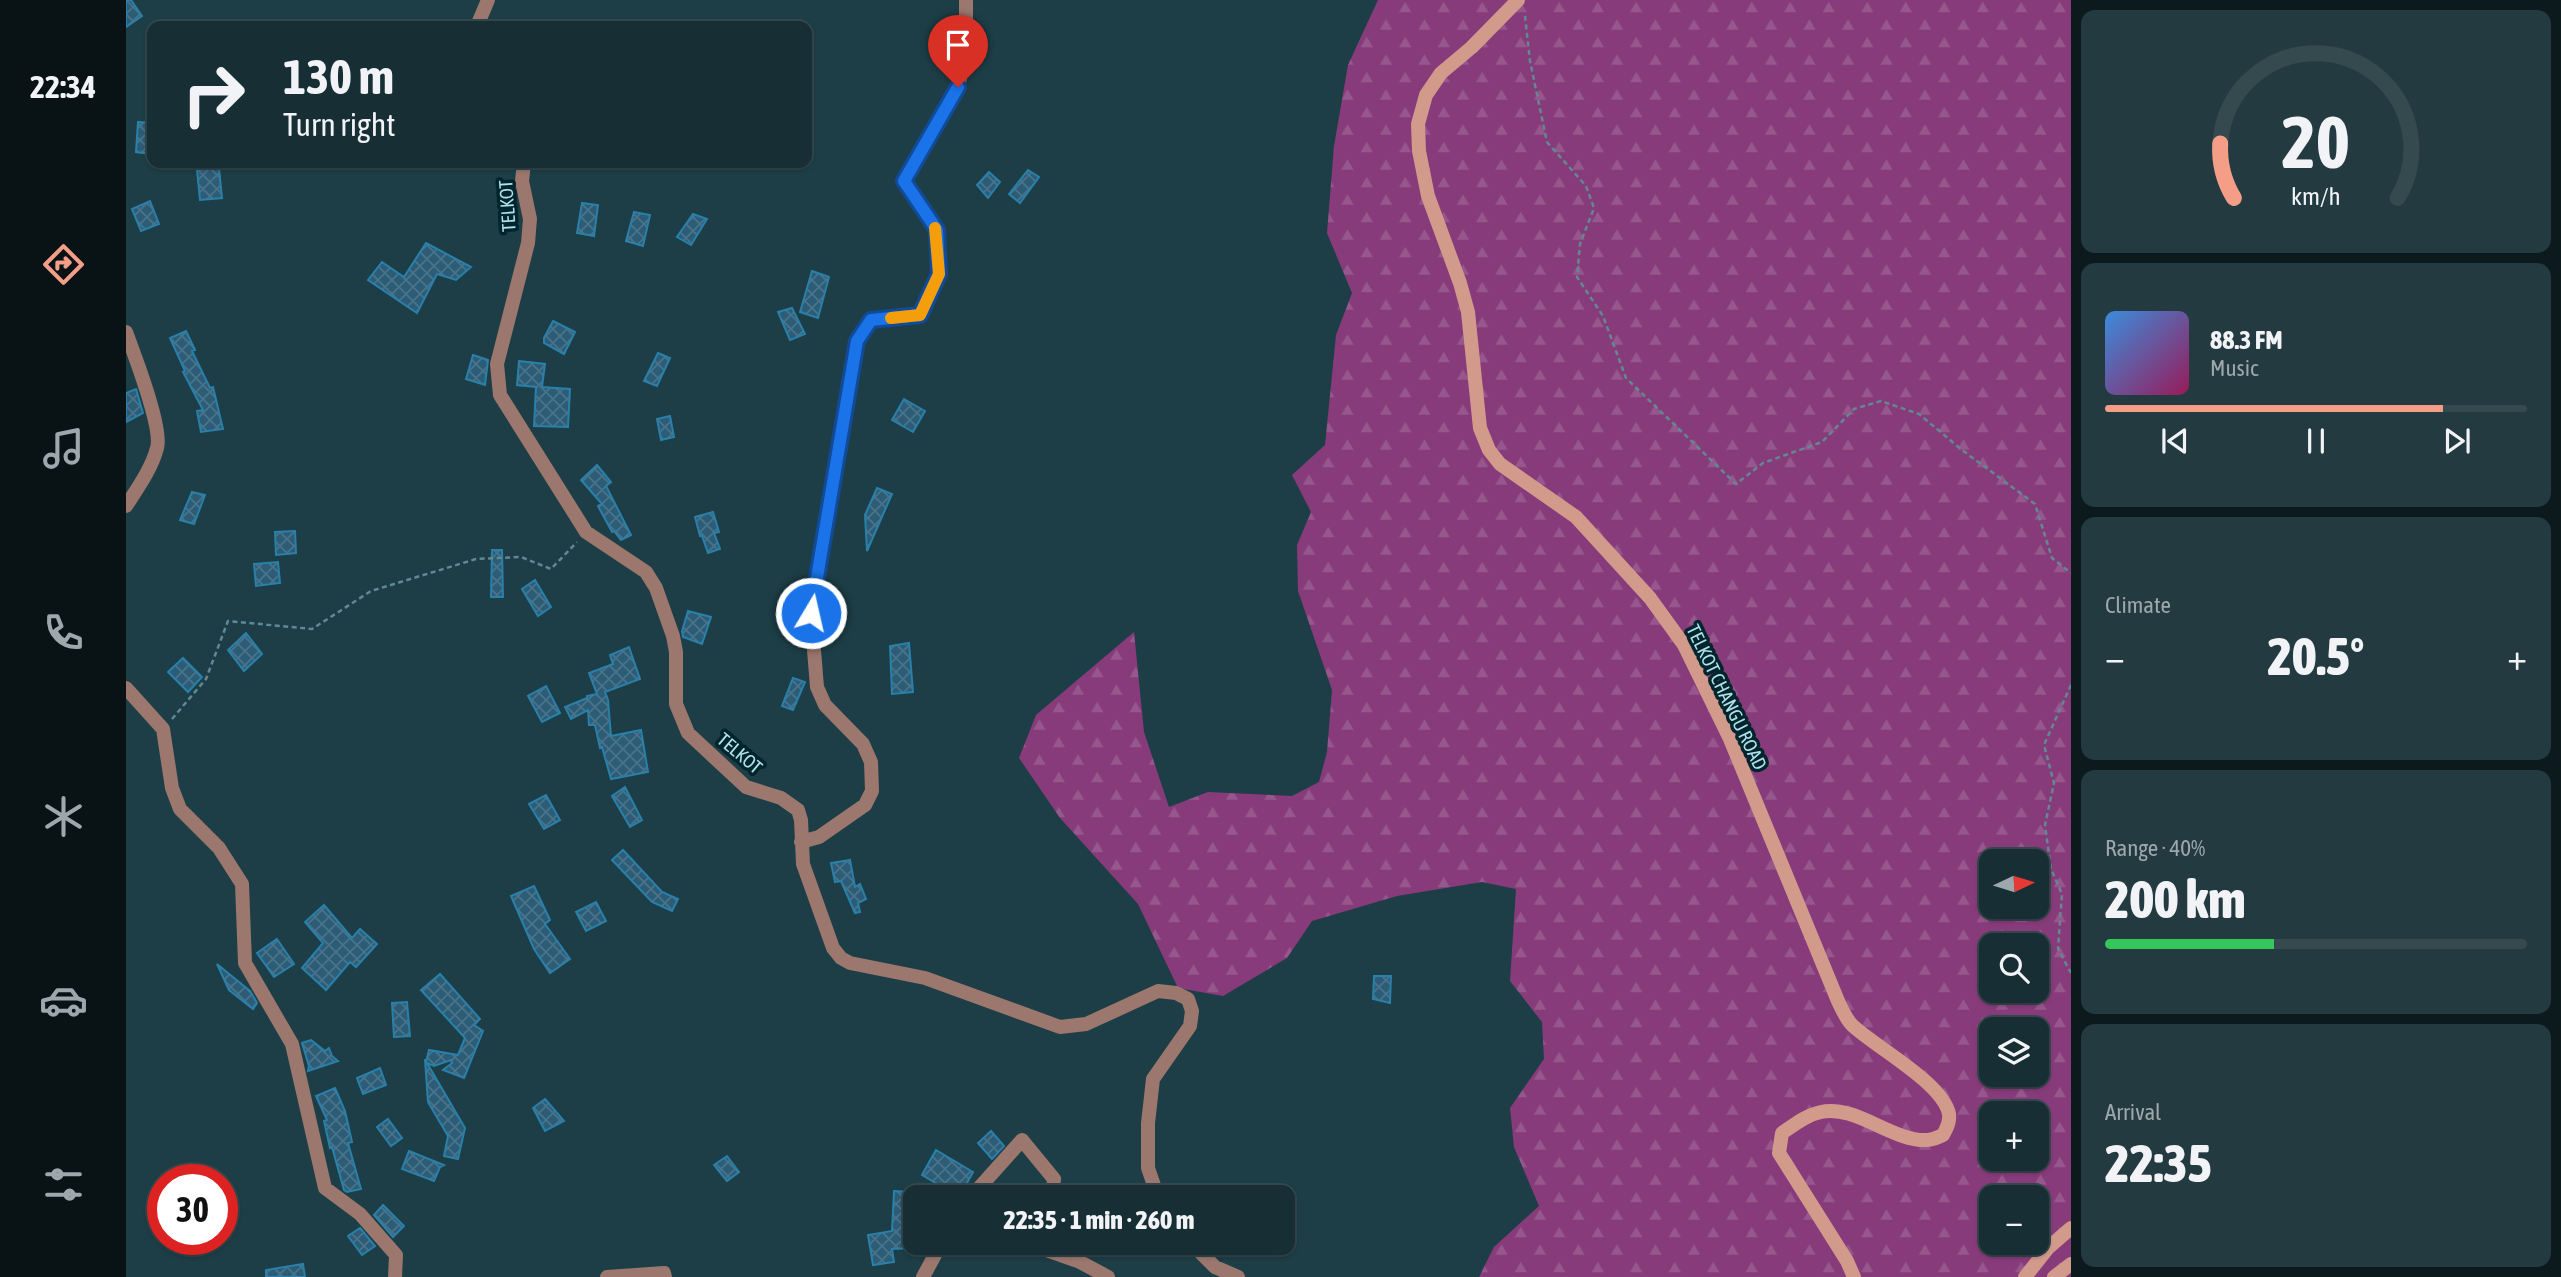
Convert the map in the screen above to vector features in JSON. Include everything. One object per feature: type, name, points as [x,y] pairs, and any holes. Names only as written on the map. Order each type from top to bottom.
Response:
[{"type":"street","points":[[479,21],[488,0]]},
{"type":"street","points":[[801,842],[819,837],[864,804],[872,791],[871,762],[863,744],[825,705],[817,687],[811,613],[857,341],[871,320],[920,315],[939,274],[937,230],[904,181],[958,87],[966,49],[966,0]]},
{"type":"street","name":"TELKOT CHANGU ROAD","points":[[1521,3],[1441,74],[1426,95],[1418,124],[1419,151],[1428,196],[1468,312],[1480,428],[1489,450],[1500,464],[1576,517],[1643,589],[1674,629],[1730,739],[1838,1001],[1851,1024],[1910,1069],[1945,1104],[1949,1115],[1948,1126],[1943,1135],[1928,1140],[1910,1137],[1840,1112],[1822,1111],[1782,1133],[1779,1153],[1847,1261],[1854,1277]]},
{"type":"street","name":"TELKOT","points":[[523,168],[522,181],[530,219],[528,243],[497,363],[500,395],[586,531],[646,572],[656,588],[673,636],[676,704],[688,733],[746,787],[790,802],[798,810],[803,863],[828,936],[841,958],[850,964],[925,978],[1060,1027],[1086,1024],[1158,992],[1176,993],[1188,999],[1192,1011],[1190,1026],[1153,1079],[1148,1123],[1148,1168],[1154,1185]]},
{"type":"street","points":[[126,332],[151,406],[158,446],[138,488],[126,506]]},
{"type":"street","points":[[126,476],[138,488]]},
{"type":"street","points":[[126,688],[163,729],[172,788],[180,809],[219,848],[242,884],[245,963],[292,1044],[325,1188],[360,1214],[396,1255],[395,1277]]},
{"type":"street","points":[[982,1185],[1023,1140],[1054,1179],[1053,1185]]},
{"type":"street","points":[[2025,1277],[2048,1248],[2071,1228]]},
{"type":"street","points":[[923,1277],[935,1255]]},
{"type":"street","points":[[1060,1255],[1108,1277]]},
{"type":"street","points":[[1203,1255],[1215,1267],[1238,1277]]},
{"type":"street","points":[[2054,1277],[2071,1264]]},
{"type":"street","points":[[607,1277],[664,1273],[665,1277]]},
{"type":"path","points":[[1521,3],[1547,142],[1586,186],[1594,208],[1580,244],[1577,276],[1603,316],[1626,378],[1736,484],[1763,463],[1822,442],[1854,409],[1881,401],[1919,414],[2035,504],[2052,558],[2071,573]]},
{"type":"path","points":[[163,729],[206,679],[228,621],[312,629],[371,591],[477,559],[521,557],[551,569],[586,531]]},
{"type":"path","points":[[2071,685],[2044,745],[2054,783],[2045,825],[2051,869],[2062,894],[2057,949],[2071,973]]},
{"type":"green space","points":[[1378,0],[2071,0],[2071,1277],[1479,1277],[1494,1247],[1539,1206],[1514,1147],[1510,1108],[1544,1059],[1542,1022],[1510,981],[1516,889],[1482,882],[1397,896],[1312,921],[1287,958],[1223,996],[1178,988],[1138,904],[1060,818],[1019,758],[1036,715],[1134,632],[1144,732],[1169,807],[1208,792],[1292,796],[1319,782],[1327,752],[1332,690],[1298,591],[1297,545],[1311,512],[1292,475],[1325,445],[1336,335],[1352,293],[1327,233],[1334,146],[1348,65]]},
{"type":"building","points":[[126,0],[131,0],[142,16],[126,27]]},
{"type":"building","points":[[138,122],[147,123],[147,153],[136,152]]},
{"type":"building","points":[[219,168],[222,198],[200,200],[197,170]]},
{"type":"building","points":[[1028,170],[1039,177],[1020,203],[1009,194]]},
{"type":"building","points":[[989,172],[1000,182],[988,198],[977,185]]},
{"type":"building","points":[[150,201],[159,224],[141,231],[132,209]]},
{"type":"building","points":[[582,203],[598,205],[594,236],[577,233]]},
{"type":"building","points":[[634,212],[650,215],[643,246],[626,241]]},
{"type":"building","points":[[693,214],[707,219],[691,245],[677,237]]},
{"type":"building","points":[[426,243],[471,267],[456,280],[437,274],[417,313],[368,280],[382,262],[404,277]]},
{"type":"building","points":[[812,271],[829,277],[818,318],[800,312]]},
{"type":"building","points":[[792,308],[805,334],[790,340],[778,312]]},
{"type":"building","points":[[553,321],[575,332],[564,354],[544,343]]},
{"type":"building","points":[[186,331],[195,350],[192,351],[210,388],[213,387],[223,429],[201,432],[197,411],[203,410],[183,372],[185,371],[170,338]]},
{"type":"building","points":[[658,353],[670,358],[657,386],[644,381]]},
{"type":"building","points":[[473,355],[488,360],[485,385],[466,379]]},
{"type":"building","points":[[519,361],[545,364],[542,387],[570,389],[568,427],[534,426],[536,387],[517,385]]},
{"type":"building","points":[[136,389],[143,413],[126,422],[126,393]]},
{"type":"building","points":[[904,399],[925,411],[913,432],[892,420]]},
{"type":"building","points":[[670,416],[674,437],[661,440],[657,419]]},
{"type":"building","points":[[597,465],[611,482],[606,486],[631,535],[621,540],[612,532],[598,506],[602,504],[581,480]]},
{"type":"building","points":[[877,488],[892,494],[867,551],[865,515]]},
{"type":"building","points":[[192,492],[205,495],[194,524],[180,520]]},
{"type":"building","points":[[713,512],[719,532],[714,533],[720,549],[708,553],[695,517]]},
{"type":"building","points":[[295,531],[296,553],[276,555],[275,532]]},
{"type":"building","points":[[492,550],[502,550],[503,597],[491,597]]},
{"type":"building","points":[[278,562],[280,583],[256,586],[254,564]]},
{"type":"building","points":[[535,580],[551,607],[538,616],[522,589]]},
{"type":"building","points":[[688,611],[711,617],[702,644],[683,637],[682,631]]},
{"type":"building","points":[[246,633],[262,654],[244,671],[228,650]]},
{"type":"building","points":[[909,643],[913,692],[892,694],[890,646]]},
{"type":"building","points":[[629,647],[640,679],[605,692],[611,736],[641,730],[648,772],[611,779],[595,725],[589,725],[588,710],[571,719],[565,707],[597,694],[589,673],[613,664],[610,655]]},
{"type":"building","points":[[183,658],[202,677],[188,692],[168,672]]},
{"type":"building","points":[[793,678],[805,682],[793,710],[782,706]]},
{"type":"building","points":[[546,686],[560,713],[542,722],[528,696]]},
{"type":"building","points":[[625,787],[642,820],[630,827],[612,796]]},
{"type":"building","points":[[546,795],[560,820],[544,829],[529,804]]},
{"type":"building","points":[[623,850],[662,892],[678,899],[672,911],[652,902],[612,860]]},
{"type":"building","points":[[850,860],[855,887],[860,884],[866,899],[858,903],[860,912],[855,913],[841,881],[835,882],[831,863]]},
{"type":"building","points":[[534,886],[550,920],[545,924],[570,959],[550,973],[534,949],[511,896]]},
{"type":"building","points":[[596,902],[606,921],[586,931],[576,912]]},
{"type":"building","points":[[324,905],[352,938],[360,929],[377,944],[356,967],[350,962],[326,990],[302,968],[323,943],[305,922]]},
{"type":"building","points":[[277,939],[294,964],[274,977],[257,953]]},
{"type":"building","points":[[217,964],[250,991],[257,1003],[253,1009],[229,990]]},
{"type":"building","points":[[440,974],[480,1019],[474,1025],[483,1031],[464,1078],[443,1070],[452,1063],[451,1060],[434,1066],[427,1063],[465,1128],[458,1159],[444,1156],[448,1136],[428,1102],[425,1059],[426,1062],[429,1050],[458,1055],[465,1038],[421,990]]},
{"type":"building","points":[[1374,976],[1391,976],[1390,1003],[1373,999]]},
{"type":"building","points":[[407,1002],[410,1036],[394,1037],[392,1003]]},
{"type":"building","points":[[311,1040],[325,1051],[329,1048],[338,1061],[308,1071],[302,1043]]},
{"type":"building","points":[[380,1068],[386,1085],[363,1094],[357,1078]]},
{"type":"building","points":[[335,1088],[345,1111],[352,1142],[348,1143],[361,1189],[347,1192],[344,1190],[332,1147],[330,1148],[324,1121],[327,1120],[316,1096]]},
{"type":"building","points":[[545,1099],[564,1121],[545,1131],[533,1108]]},
{"type":"building","points":[[388,1119],[402,1138],[391,1146],[377,1127]]},
{"type":"building","points":[[991,1131],[1004,1146],[992,1159],[978,1143]]},
{"type":"building","points":[[936,1150],[973,1172],[966,1185],[939,1185],[922,1175]]},
{"type":"building","points":[[409,1151],[444,1165],[440,1167],[434,1181],[402,1169]]},
{"type":"building","points":[[727,1156],[739,1172],[727,1181],[714,1165]]},
{"type":"building","points":[[894,1191],[903,1192],[903,1249],[892,1249],[894,1262],[873,1265],[868,1235],[892,1231]]},
{"type":"building","points":[[383,1205],[404,1226],[393,1237],[374,1215]]},
{"type":"building","points":[[360,1228],[375,1246],[362,1255],[348,1236]]},
{"type":"building","points":[[303,1264],[305,1277],[266,1277],[266,1270]]},
{"type":"slow traffic","points":[[891,318],[920,315],[939,274],[935,228]]},
{"type":"route","points":[[811,613],[857,341],[871,320],[920,315],[939,274],[937,230],[904,181],[958,87]]}]
